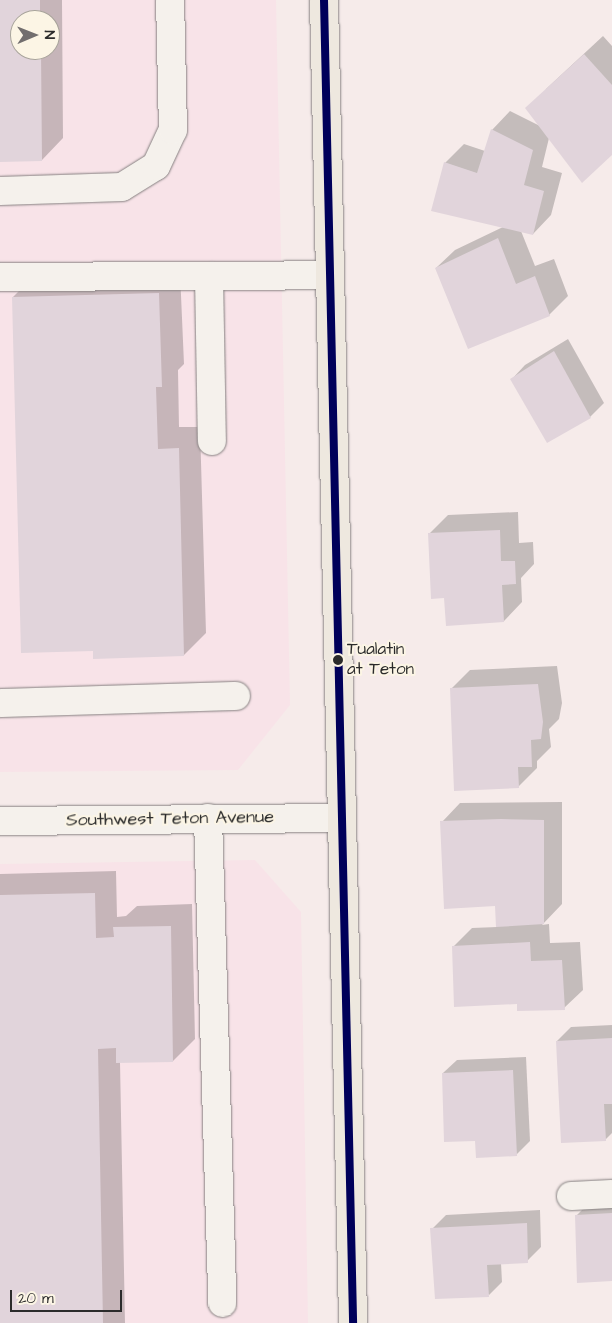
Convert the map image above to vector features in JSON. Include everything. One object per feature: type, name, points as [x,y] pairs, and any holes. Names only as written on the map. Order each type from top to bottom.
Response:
[{"type":"main road","points":[[324,0],[341,818],[354,1323]]},
{"type":"street","points":[[0,191],[122,187],[156,166],[173,130],[170,0]]},
{"type":"street","points":[[0,277],[330,275]]},
{"type":"street","points":[[209,276],[212,441]]},
{"type":"street","points":[[0,703],[236,696]]},
{"type":"street","points":[[208,818],[222,1303]]},
{"type":"street","name":"Southwest Teton Avenue","points":[[0,821],[341,818]]},
{"type":"street","points":[[571,1196],[612,1194]]},
{"type":"shaded area","points":[[0,0],[276,0],[290,705],[238,770],[0,772]]},
{"type":"shaded area","points":[[255,860],[301,912],[308,1323],[0,1323],[0,864]]},
{"type":"building","points":[[0,0],[40,0],[40,10],[10,10],[10,60],[41,60],[42,161],[0,162]]},
{"type":"building","points":[[584,54],[612,85],[612,155],[582,183],[525,108]]},
{"type":"building","points":[[491,129],[533,150],[524,185],[544,191],[533,235],[431,211],[444,162],[477,173]]},
{"type":"building","points":[[498,238],[516,284],[535,276],[550,316],[468,349],[435,268]]},
{"type":"building","points":[[159,293],[162,387],[156,387],[158,449],[179,448],[184,656],[93,659],[93,651],[21,653],[12,297]]},
{"type":"building","points":[[554,351],[591,418],[547,443],[510,379]]},
{"type":"building","points":[[500,530],[501,561],[515,561],[516,584],[502,585],[504,622],[446,626],[444,598],[431,599],[428,533]]},
{"type":"building","points":[[538,684],[543,722],[541,739],[531,740],[532,767],[518,767],[519,788],[454,791],[450,688]]},
{"type":"building","points":[[544,820],[544,924],[496,927],[495,906],[444,909],[440,821]]},
{"type":"building","points":[[95,893],[96,938],[114,937],[113,927],[171,926],[173,1062],[116,1063],[116,1048],[98,1049],[103,1323],[0,1323],[0,895]]},
{"type":"building","points":[[530,942],[531,961],[562,960],[565,1010],[517,1011],[517,1004],[454,1007],[452,946]]},
{"type":"building","points":[[612,1038],[612,1104],[604,1104],[606,1141],[561,1143],[556,1041]]},
{"type":"building","points":[[513,1070],[517,1156],[476,1158],[475,1141],[444,1142],[442,1073]]},
{"type":"building","points":[[612,1213],[612,1281],[577,1283],[575,1215]]},
{"type":"building","points":[[527,1223],[528,1263],[487,1265],[489,1297],[435,1299],[430,1228]]},
{"type":"transit line","points":[[324,0],[353,1323]]},
{"type":"place","name":"Tualatin at Teton","points":[[338,660]]}]
